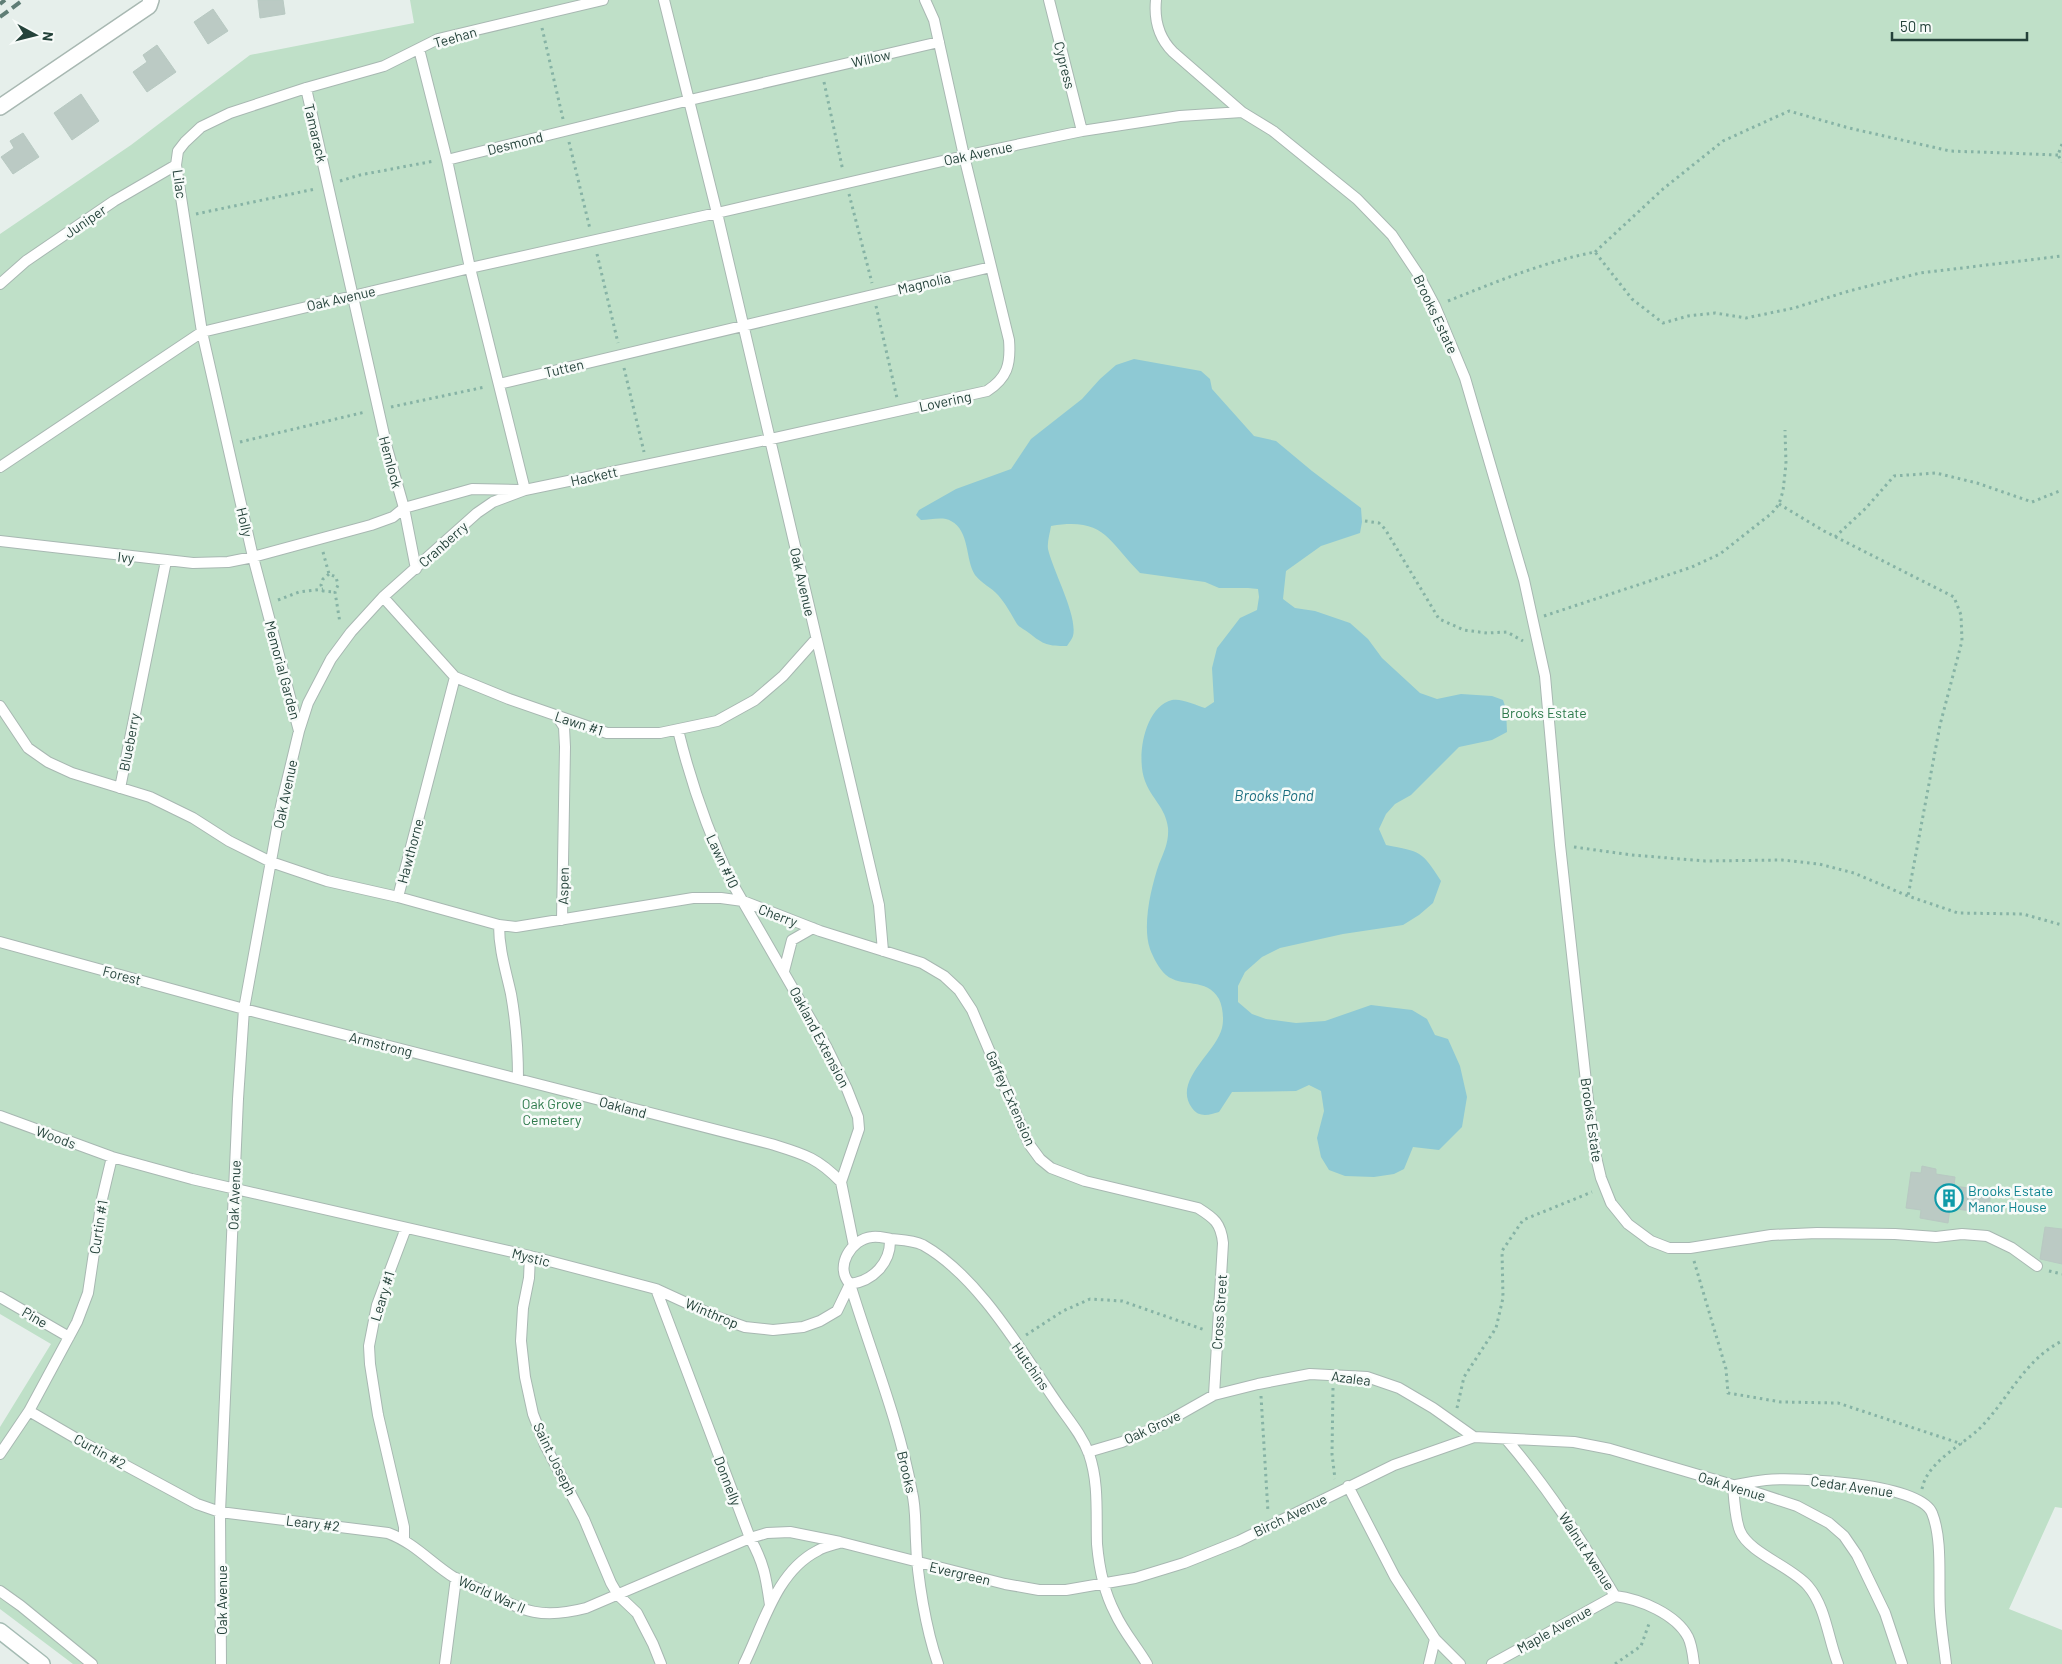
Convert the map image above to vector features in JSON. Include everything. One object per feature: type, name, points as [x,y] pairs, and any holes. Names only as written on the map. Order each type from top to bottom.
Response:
[{"type":"street","points":[[0,107],[149,6],[151,0]]},
{"type":"street","points":[[0,1631],[42,1664]]},
{"type":"lane","name":"Teehan","points":[[448,160],[419,50],[438,39],[603,0]]},
{"type":"lane","name":"Oak Avenue","points":[[664,0],[745,325],[878,905],[884,951]]},
{"type":"lane","points":[[925,0],[934,20],[991,267]]},
{"type":"lane","name":"Cypress","points":[[1049,0],[1082,131]]},
{"type":"lane","name":"Brooks Estate","points":[[1156,0],[1156,23],[1164,43],[1242,112],[1272,130],[1357,198],[1392,236],[1418,274],[1435,306],[1468,386],[1534,619],[1540,650],[1550,722],[1560,845],[1589,1109],[1595,1153],[1611,1203],[1628,1224],[1651,1241],[1669,1248],[1690,1248],[1771,1235],[1817,1233],[1895,1234],[1936,1237],[1962,1234],[1988,1236],[2012,1248],[2037,1266]]},
{"type":"lane","name":"Willow","points":[[690,100],[939,42]]},
{"type":"lane","name":"Tamarack","points":[[352,295],[306,88],[384,66],[419,50]]},
{"type":"lane","name":"Lilac","points":[[202,332],[176,165],[178,152],[201,127],[230,113],[306,88]]},
{"type":"lane","name":"Desmond","points":[[448,160],[690,100]]},
{"type":"lane","name":"Oak Avenue","points":[[0,467],[202,332],[470,268],[1082,131],[1172,117],[1242,112]]},
{"type":"lane","points":[[253,557],[393,517],[404,508],[472,489],[525,490],[470,268],[448,160]]},
{"type":"lane","name":"Juniper","points":[[0,284],[26,261],[114,201],[176,165]]},
{"type":"lane","name":"Magnolia","points":[[745,325],[991,267]]},
{"type":"lane","name":"Lovering","points":[[770,439],[987,391],[998,383],[1006,371],[1010,355],[1009,340],[991,267]]},
{"type":"lane","name":"Hemlock","points":[[352,295],[378,409],[404,508]]},
{"type":"lane","name":"Tutten","points":[[499,384],[745,325]]},
{"type":"lane","name":"Holly","points":[[202,332],[253,557]]},
{"type":"lane","name":"Hackett","points":[[525,490],[770,439]]},
{"type":"lane","name":"Cranberry","points":[[416,569],[492,502],[525,490]]},
{"type":"lane","name":"Cranberry","points":[[404,508],[416,569]]},
{"type":"lane","name":"Ivy","points":[[0,541],[193,564],[228,562],[253,557]]},
{"type":"lane","name":"Memorial Garden","points":[[253,557],[299,731]]},
{"type":"lane","name":"Blueberry","points":[[166,561],[120,788],[150,797],[193,818],[229,841],[271,862]]},
{"type":"lane","name":"Memorial Garden","points":[[299,731],[314,689],[345,639],[383,597],[416,569]]},
{"type":"lane","name":"Lawn #1","points":[[383,597],[455,677],[557,716],[607,732],[660,733],[718,721],[755,700],[783,676],[816,639]]},
{"type":"lane","name":"Hawthorne","points":[[271,862],[327,881],[398,897],[455,677]]},
{"type":"lane","points":[[0,706],[28,748],[48,762],[72,773],[120,788]]},
{"type":"lane","name":"Aspen","points":[[398,897],[499,925],[516,927],[562,920],[565,747],[564,727],[557,716]]},
{"type":"lane","name":"Lawn #10","points":[[678,730],[689,775],[704,819],[721,860],[743,901]]},
{"type":"lane","name":"Oak Avenue","points":[[221,1664],[220,1512],[244,1009],[281,806],[299,731]]},
{"type":"lane","name":"Lawn #10","points":[[562,920],[693,898],[721,898],[743,901]]},
{"type":"lane","name":"Cherry","points":[[743,901],[813,928],[884,951]]},
{"type":"lane","name":"Oakland Extension","points":[[743,901],[826,1046],[847,1089],[858,1118],[859,1128],[841,1182]]},
{"type":"lane","points":[[499,925],[499,946],[510,994],[518,1049],[518,1079]]},
{"type":"lane","name":"Cherry","points":[[784,971],[792,940],[813,928]]},
{"type":"lane","name":"Forest","points":[[0,942],[244,1009]]},
{"type":"lane","name":"Gaffey Extension","points":[[884,951],[922,963],[944,976],[959,990],[972,1010],[1029,1144],[1040,1159],[1051,1168],[1085,1181],[1198,1208],[1213,1217],[1222,1229]]},
{"type":"lane","name":"Armstrong","points":[[244,1009],[518,1079]]},
{"type":"lane","name":"Oakland","points":[[518,1079],[771,1144],[811,1157],[826,1166],[841,1182]]},
{"type":"lane","name":"Woods","points":[[0,1116],[112,1157]]},
{"type":"lane","points":[[112,1157],[192,1178],[406,1228]]},
{"type":"lane","name":"Curtin #1","points":[[29,1411],[69,1337],[88,1293],[102,1199],[112,1157]]},
{"type":"lane","points":[[841,1182],[854,1246],[843,1264],[845,1278],[850,1284],[860,1283],[875,1274],[885,1263],[890,1247],[890,1239]]},
{"type":"lane","name":"Mystic","points":[[406,1228],[530,1256],[656,1289]]},
{"type":"lane","name":"Leary #1","points":[[404,1539],[402,1518],[378,1414],[369,1346],[377,1305],[406,1228]]},
{"type":"lane","name":"Cross Street","points":[[1214,1395],[1223,1243],[1222,1229]]},
{"type":"lane","name":"Hutchins","points":[[854,1246],[867,1237],[901,1238],[923,1245],[947,1262],[976,1289],[1080,1434],[1096,1474],[1097,1545],[1104,1583],[1115,1614],[1147,1664]]},
{"type":"lane","name":"Saint Joseph","points":[[530,1256],[521,1341],[525,1377],[533,1414],[545,1445],[573,1496],[618,1595]]},
{"type":"lane","name":"Winthrop","points":[[656,1289],[739,1325],[773,1330],[803,1327],[820,1321],[836,1311],[850,1284]]},
{"type":"lane","name":"Brooks","points":[[850,1284],[905,1458],[916,1518],[918,1563]]},
{"type":"lane","name":"Donnelly","points":[[656,1289],[750,1538],[762,1559],[770,1605]]},
{"type":"lane","name":"Pine","points":[[0,1297],[69,1337]]},
{"type":"lane","name":"Azalea","points":[[1214,1395],[1261,1383],[1310,1374],[1334,1374],[1367,1378],[1399,1388],[1434,1408],[1474,1438]]},
{"type":"lane","name":"Oak Grove","points":[[1088,1452],[1122,1442],[1161,1425],[1214,1395]]},
{"type":"lane","points":[[0,1454],[29,1411]]},
{"type":"lane","name":"Curtin #2","points":[[29,1411],[197,1504],[220,1512]]},
{"type":"lane","name":"Oak Avenue","points":[[1474,1438],[1574,1442],[1610,1449],[1733,1485],[1796,1506],[1829,1523],[1844,1536],[1858,1555],[1872,1583],[1902,1664]]},
{"type":"lane","name":"Birch Avenue","points":[[1104,1583],[1134,1578],[1184,1563],[1269,1526],[1348,1486],[1402,1462],[1474,1438]]},
{"type":"lane","name":"Walnut Avenue","points":[[1506,1439],[1536,1474],[1616,1596],[1631,1598],[1658,1609],[1679,1625],[1688,1638],[1694,1664]]},
{"type":"lane","name":"Cedar Avenue","points":[[1733,1485],[1767,1480],[1807,1480],[1864,1485],[1896,1491],[1920,1500]]},
{"type":"lane","points":[[1733,1485],[1740,1531],[1759,1551],[1795,1575],[1815,1596],[1824,1617],[1838,1664]]},
{"type":"lane","points":[[1348,1486],[1395,1577],[1435,1639],[1460,1664]]},
{"type":"lane","points":[[1920,1500],[1932,1512],[1938,1544],[1940,1612],[1946,1664]]},
{"type":"lane","name":"Leary #2","points":[[220,1512],[388,1533],[404,1539]]},
{"type":"lane","points":[[661,1664],[654,1644],[637,1613],[618,1595],[750,1538],[767,1533],[790,1532],[840,1542],[918,1563]]},
{"type":"lane","name":"World War II","points":[[404,1539],[456,1578],[510,1605],[535,1613],[562,1614],[586,1608],[618,1595]]},
{"type":"lane","points":[[744,1664],[758,1636],[770,1605],[787,1578],[816,1551],[840,1542]]},
{"type":"lane","name":"Evergreen","points":[[938,1664],[932,1646],[918,1563],[1039,1590],[1066,1590],[1104,1583]]},
{"type":"lane","points":[[445,1664],[456,1578]]},
{"type":"lane","points":[[0,1591],[92,1664]]},
{"type":"lane","name":"Maple Avenue","points":[[1492,1664],[1616,1596]]},
{"type":"lane","points":[[1429,1664],[1435,1639]]},
{"type":"path","points":[[539,15],[647,465]]},
{"type":"path","points":[[822,70],[846,183],[900,410]]},
{"type":"path","points":[[1435,306],[1559,259],[1595,252],[1663,189],[1723,141],[1789,111],[1849,128],[1950,151],[2058,154]]},
{"type":"path","points":[[2062,144],[2058,154],[2062,162]]},
{"type":"path","points":[[184,218],[328,186],[360,175],[410,164],[448,160]]},
{"type":"path","points":[[1595,252],[1632,299],[1663,323],[1688,316],[1715,313],[1746,318],[1794,308],[1849,291],[1920,274],[2062,256]]},
{"type":"path","points":[[228,446],[292,428],[499,384]]},
{"type":"path","points":[[1534,619],[1692,567],[1720,554],[1772,513],[1779,504],[1783,491],[1786,464],[1785,430]]},
{"type":"path","points":[[1835,537],[1866,508],[1894,476],[1936,473],[1977,483],[2032,502],[2062,490]]},
{"type":"path","points":[[1779,504],[1835,537],[1954,597],[1961,615],[1962,641],[1940,725],[1908,896]]},
{"type":"path","points":[[1365,521],[1379,523],[1386,530],[1439,619],[1464,630],[1487,633],[1508,632],[1540,650]]},
{"type":"path","points":[[320,539],[328,574]]},
{"type":"path","points":[[323,589],[321,585],[323,579],[328,574]]},
{"type":"path","points":[[328,574],[336,577],[338,585],[335,592],[339,619],[345,639]]},
{"type":"path","points":[[266,604],[299,592],[323,589],[335,592]]},
{"type":"path","points":[[1560,845],[1632,855],[1705,861],[1782,860],[1820,864],[1854,873],[1908,896],[1958,912],[2023,914],[2062,925]]},
{"type":"path","points":[[1454,1423],[1464,1376],[1496,1328],[1503,1298],[1502,1251],[1522,1220],[1605,1188]]},
{"type":"path","points":[[1690,1248],[1726,1369],[1728,1393],[1782,1402],[1838,1404],[1962,1444]]},
{"type":"path","points":[[1015,1342],[1062,1311],[1090,1299],[1122,1301],[1218,1334]]},
{"type":"path","points":[[1920,1500],[1923,1484],[1928,1474],[1995,1412],[2021,1374],[2049,1348],[2062,1341]]},
{"type":"path","points":[[1334,1374],[1332,1454],[1336,1492]]},
{"type":"path","points":[[1261,1383],[1269,1526]]},
{"type":"path","points":[[1615,1664],[1641,1646],[1650,1622],[1649,1606]]},
{"type":"green space","name":"Oak Grove Cemetery","points":[[410,0],[2062,0],[2062,1508],[2055,1507],[2009,1609],[2062,1630],[2062,1664],[73,1664],[0,1609],[0,1427],[51,1344],[0,1314],[0,234],[131,145],[250,55],[414,23]]},
{"type":"water","name":"Brooks Pond","points":[[1134,359],[1201,371],[1210,379],[1212,389],[1254,436],[1276,441],[1361,508],[1362,522],[1360,533],[1321,546],[1286,571],[1283,599],[1295,608],[1315,611],[1350,623],[1368,639],[1382,658],[1420,693],[1437,699],[1461,694],[1492,696],[1503,700],[1506,709],[1507,732],[1492,740],[1459,747],[1411,795],[1395,804],[1386,814],[1379,829],[1386,845],[1414,851],[1429,863],[1441,881],[1433,903],[1403,925],[1343,934],[1280,948],[1262,957],[1245,972],[1238,986],[1238,1002],[1252,1014],[1266,1019],[1296,1023],[1325,1021],[1371,1005],[1412,1010],[1427,1019],[1435,1035],[1448,1039],[1460,1066],[1467,1097],[1462,1127],[1439,1150],[1413,1147],[1404,1169],[1394,1174],[1374,1177],[1345,1176],[1329,1170],[1321,1157],[1317,1138],[1324,1111],[1321,1091],[1309,1085],[1296,1091],[1232,1092],[1219,1112],[1204,1115],[1195,1111],[1187,1098],[1187,1088],[1197,1067],[1218,1038],[1223,1025],[1221,1006],[1214,992],[1208,988],[1172,979],[1166,975],[1161,970],[1150,949],[1147,918],[1156,873],[1166,847],[1168,828],[1167,821],[1145,781],[1142,771],[1142,747],[1145,734],[1155,712],[1162,705],[1172,700],[1184,701],[1205,708],[1214,702],[1212,668],[1217,648],[1240,618],[1257,610],[1258,589],[1219,588],[1205,582],[1140,573],[1104,534],[1094,528],[1069,524],[1051,526],[1048,549],[1069,605],[1074,627],[1073,636],[1067,646],[1046,644],[1018,625],[998,595],[975,575],[964,538],[957,526],[951,521],[944,519],[921,520],[916,515],[919,510],[956,489],[1011,469],[1031,439],[1082,399],[1116,365]]},
{"type":"building","points":[[258,0],[283,0],[285,14],[260,18]]},
{"type":"building","points":[[213,9],[228,31],[208,44],[194,22]]},
{"type":"building","points":[[157,45],[176,72],[147,92],[133,72],[147,62],[143,55]]},
{"type":"building","points":[[81,94],[99,121],[72,140],[54,113]]},
{"type":"building","points":[[23,133],[39,157],[13,174],[1,157],[14,148],[10,141]]},
{"type":"building","name":"Brooks Estate Manor House","points":[[1922,1166],[1936,1169],[1936,1174],[1955,1177],[1954,1186],[1991,1191],[1989,1207],[1978,1205],[1977,1212],[1950,1208],[1948,1223],[1920,1218],[1921,1210],[1906,1208],[1911,1172],[1921,1173]]},
{"type":"building","points":[[2045,1227],[2062,1229],[2062,1264],[2040,1259]]},
{"type":"railway","points":[[0,4],[5,0]]},
{"type":"railway","points":[[0,17],[23,0]]},
{"type":"place","name":"Brooks Estate Manor House","points":[[1949,1198]]}]
